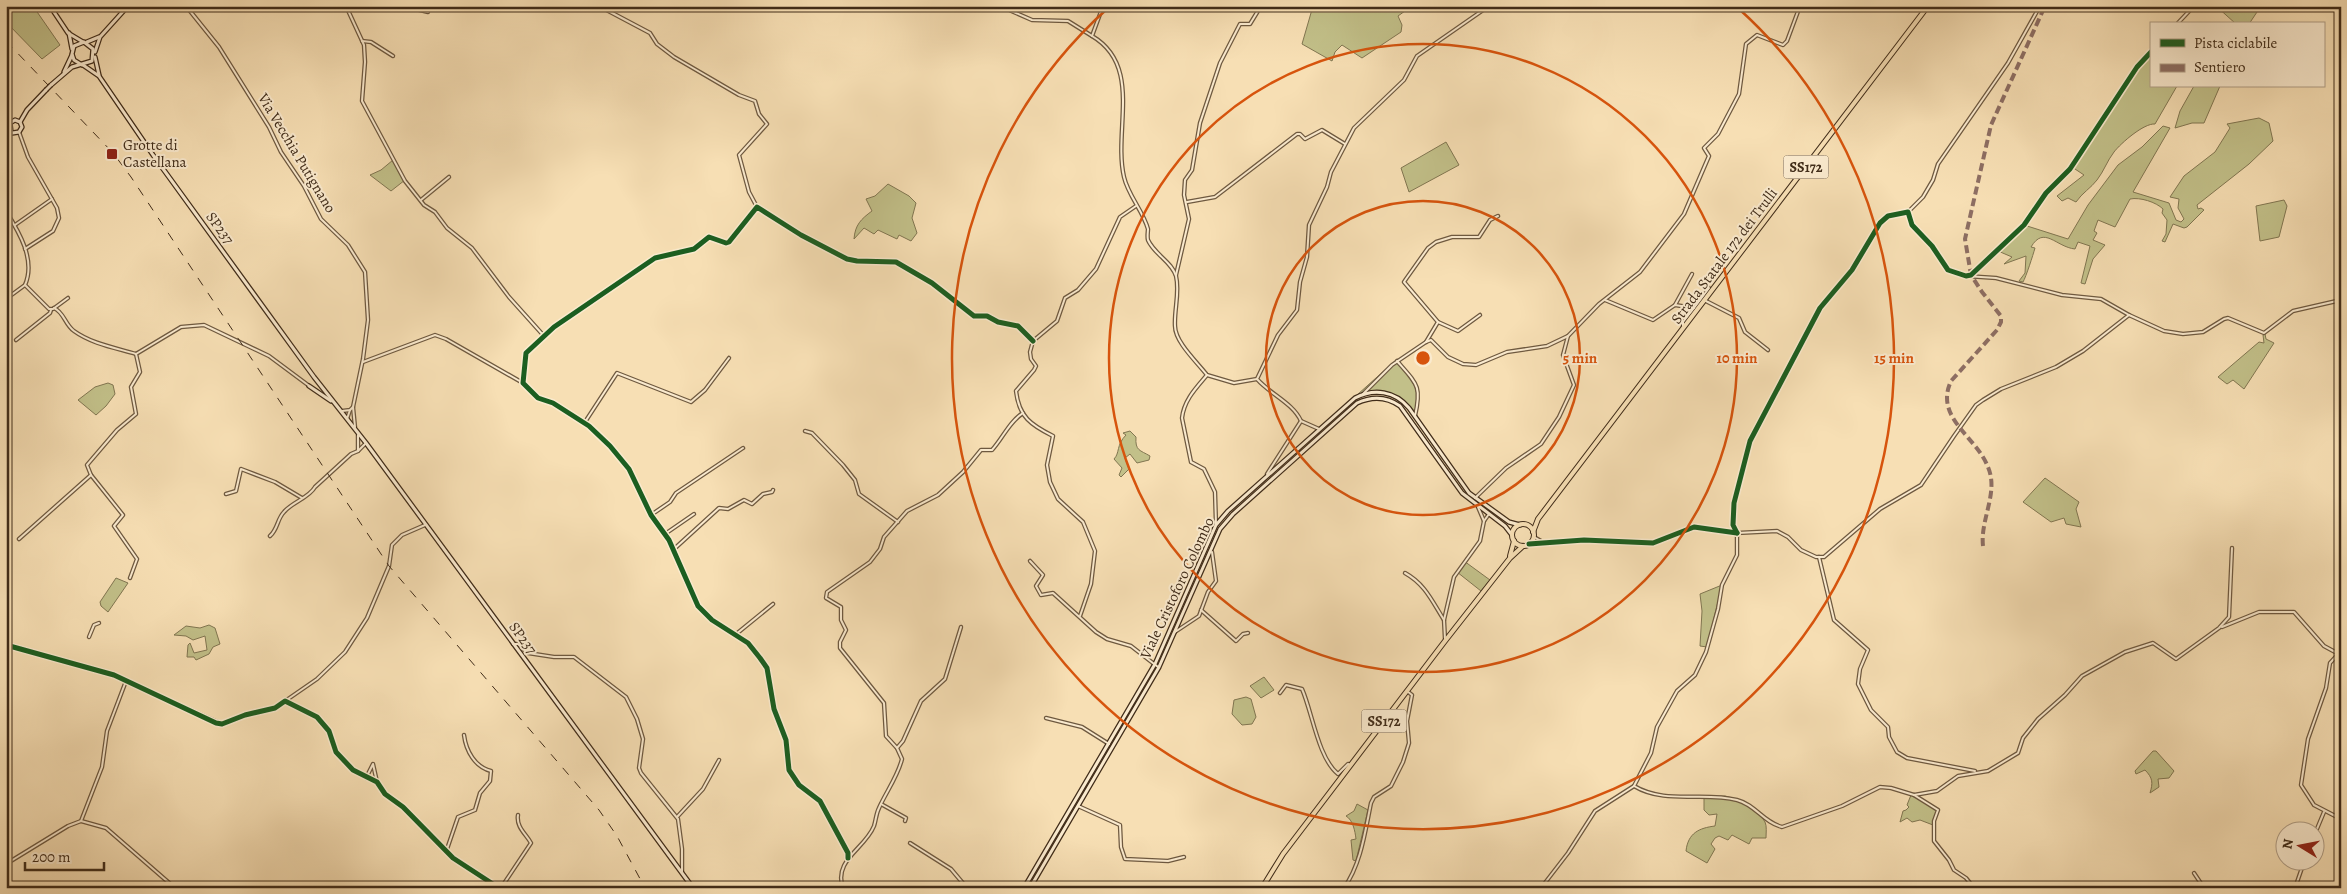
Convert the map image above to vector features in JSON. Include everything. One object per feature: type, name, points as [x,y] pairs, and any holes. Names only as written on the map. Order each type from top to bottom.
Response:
[{"type":"main road","name":"SP237","points":[[50,6],[68,33],[74,60],[92,69],[99,76],[153,155],[319,383],[366,443],[692,888]]},
{"type":"main road","points":[[6,134],[19,132],[22,127],[20,122],[27,110],[64,72],[89,63],[100,36],[128,6]]},
{"type":"main road","name":"Strada Statale 172 dei Trulli","points":[[1533,532],[1538,519],[1928,6]]},
{"type":"main road","name":"SP237","points":[[68,33],[92,47],[99,76]]},
{"type":"main road","points":[[64,72],[78,43],[100,36]]},
{"type":"main road","points":[[11,132],[10,123],[15,120],[20,122]]},
{"type":"main road","points":[[309,386],[315,387],[319,383]]},
{"type":"main road","points":[[309,386],[325,391]]},
{"type":"main road","points":[[309,386],[334,403]]},
{"type":"main road","points":[[318,393],[325,391]]},
{"type":"main road","points":[[1363,394],[1380,392],[1395,396],[1406,404],[1463,486],[1474,498],[1509,522],[1525,525],[1533,532],[1534,537],[1529,544],[1523,546],[1513,537],[1514,529],[1520,525]]},
{"type":"main road","name":"Viale Cristoforo Colombo","points":[[1024,888],[1155,664],[1216,525],[1319,428],[1363,394]]},
{"type":"main road","name":"Viale Cristoforo Colombo","points":[[1030,888],[1159,667],[1221,528],[1233,514],[1357,404],[1373,398],[1387,399],[1400,406],[1457,487],[1478,507],[1506,526],[1513,537]]},
{"type":"main road","name":"Strada Statale 172 dei Trulli","points":[[1525,525],[1538,519]]},
{"type":"main road","points":[[1216,525],[1221,528]]},
{"type":"main road","name":"SS172","points":[[1510,558],[1513,537]]},
{"type":"main road","name":"SS172","points":[[1262,888],[1283,854],[1407,690],[1510,558],[1523,546]]},
{"type":"street","name":"Via Vecchia Putignano","points":[[186,6],[220,47],[269,127],[280,152],[304,186],[321,219],[348,245],[364,272],[368,320],[353,407],[355,430]]},
{"type":"street","points":[[346,6],[362,41],[365,62],[362,101],[405,181],[447,228],[472,248],[509,297],[544,336]]},
{"type":"street","points":[[403,6],[428,12]]},
{"type":"street","points":[[599,6],[650,33],[657,44],[674,57],[738,95],[755,101],[759,114],[767,124],[739,154],[749,192],[757,207],[801,235],[847,259],[896,262],[932,283],[974,316],[987,316],[998,322],[1018,326],[1033,341]]},
{"type":"street","points":[[1000,6],[1032,20],[1068,21],[1104,42],[1119,69],[1123,83],[1121,141],[1124,177],[1148,229],[1148,239],[1176,275]]},
{"type":"street","points":[[1092,36],[1103,6]]},
{"type":"street","points":[[1257,379],[1234,383],[1207,375],[1177,337],[1174,324],[1178,254],[1187,228],[1187,202],[1184,195],[1185,180],[1192,170],[1200,123],[1220,63],[1240,24],[1250,24],[1261,6]]},
{"type":"street","points":[[1257,379],[1278,335],[1297,310],[1300,282],[1307,257],[1310,225],[1345,144],[1354,128],[1404,80],[1417,56],[1490,6]]},
{"type":"street","points":[[1363,394],[1397,361],[1431,340],[1448,357],[1463,364],[1476,365],[1507,352],[1547,346],[1568,336],[1604,300],[1640,272],[1684,214],[1709,156],[1704,148],[1718,134],[1739,94],[1746,44],[1757,35],[1783,45],[1787,41],[1800,6]]},
{"type":"street","points":[[1542,888],[1595,811],[1634,786],[1651,753],[1657,727],[1677,691],[1695,674],[1706,652],[1718,609],[1722,584],[1737,555],[1737,533],[1733,525],[1734,503],[1750,441],[1820,308],[1852,270],[1880,223],[1888,216],[1908,212],[1923,197],[1933,180],[1938,164],[2008,63],[2040,6]]},
{"type":"street","points":[[2179,22],[2194,6]]},
{"type":"street","points":[[362,41],[371,42],[393,56]]},
{"type":"street","points":[[1971,275],[2024,225],[2046,193],[2070,169],[2137,67],[2150,53]]},
{"type":"street","points":[[1187,202],[1209,200],[1297,134],[1300,134],[1305,139],[1322,130],[1345,144]]},
{"type":"street","points":[[19,132],[28,157],[59,213],[56,227],[25,248]]},
{"type":"street","points":[[421,200],[449,177]]},
{"type":"street","points":[[15,226],[52,199]]},
{"type":"street","points":[[1080,616],[1091,584],[1094,548],[1083,522],[1058,499],[1050,482],[1047,465],[1052,436],[1031,424],[1023,413],[1016,391],[1036,366],[1031,360],[1030,352],[1033,341],[1057,321],[1065,298],[1078,290],[1096,269],[1120,217],[1136,206]]},
{"type":"street","points":[[523,383],[526,352],[544,336],[655,258],[694,249],[710,237],[726,244],[757,207]]},
{"type":"street","points":[[6,211],[25,248],[29,267],[25,285],[6,299]]},
{"type":"street","points":[[1908,212],[1912,225],[1932,246],[1948,270],[1966,276],[1996,278],[2062,295],[2100,298],[2129,315],[2164,331],[2194,334],[2228,318],[2264,333],[2294,311],[2341,300]]},
{"type":"street","points":[[1480,315],[1458,331],[1438,322],[1404,282],[1432,244],[1452,237],[1479,237],[1490,220],[1498,216]]},
{"type":"street","points":[[1604,300],[1653,320],[1675,304],[1692,274]]},
{"type":"street","points":[[25,285],[52,309],[58,310],[74,331],[95,342],[136,354],[181,327],[204,325],[280,362],[296,379],[309,386]]},
{"type":"street","points":[[1683,328],[1683,322],[1709,288]]},
{"type":"street","points":[[16,340],[68,298]]},
{"type":"street","points":[[1704,300],[1739,318],[1744,332],[1768,350]]},
{"type":"street","points":[[1675,304],[1694,308]]},
{"type":"street","points":[[1529,544],[1584,540],[1653,543],[1694,527],[1737,533],[1777,531],[1788,537],[1801,550],[1824,557],[1880,509],[1921,485],[1958,429],[1983,400],[2001,390],[2056,367],[2083,351],[2129,315]]},
{"type":"street","points":[[1426,342],[1438,322]]},
{"type":"street","points":[[362,362],[435,335],[446,339],[523,383],[538,398],[553,403],[603,438],[629,469],[652,515],[674,550],[698,606],[712,620],[748,643],[767,668],[774,709],[786,740],[789,770],[799,785],[820,801],[848,853],[848,858]]},
{"type":"street","points":[[1474,498],[1506,468],[1541,444],[1559,417],[1574,385],[1563,355],[1568,336]]},
{"type":"street","points":[[130,578],[137,559],[114,524],[123,515],[91,475],[87,465],[117,430],[136,414],[131,387],[140,372],[136,354]]},
{"type":"street","points":[[584,423],[617,373],[691,402],[704,390],[729,358]]},
{"type":"street","points":[[1397,361],[1412,378],[1420,394],[1415,416]]},
{"type":"street","points":[[1207,375],[1189,397],[1182,418],[1191,462],[1204,469],[1215,492],[1216,525]]},
{"type":"street","points":[[1257,379],[1266,390],[1297,412],[1301,421],[1319,428]]},
{"type":"street","points":[[348,420],[350,410],[353,407]]},
{"type":"street","points":[[341,411],[350,410]]},
{"type":"street","points":[[348,420],[354,413]]},
{"type":"street","points":[[843,888],[840,875],[848,858],[874,827],[876,815],[901,762],[901,755],[886,736],[886,718],[882,700],[840,648],[840,642],[846,630],[841,620],[842,610],[839,605],[826,598],[826,595],[870,562],[880,548],[884,537],[907,511],[938,495],[963,472],[982,449],[992,450],[1007,432],[1008,427],[1023,413]]},
{"type":"street","points":[[1265,478],[1301,421]]},
{"type":"street","points":[[805,431],[812,434],[843,465],[855,480],[859,494],[898,522]]},
{"type":"street","points":[[358,433],[358,451]]},
{"type":"street","points":[[270,536],[278,525],[284,511],[312,493],[315,487],[366,443]]},
{"type":"street","points":[[652,515],[670,502],[676,493],[743,448]]},
{"type":"street","points":[[226,494],[236,491],[241,468],[276,482],[302,498]]},
{"type":"street","points":[[19,539],[91,475]]},
{"type":"street","points":[[674,550],[719,508],[728,509],[744,500],[752,504],[763,494],[774,490]]},
{"type":"street","points":[[1478,507],[1484,521]]},
{"type":"street","points":[[665,534],[694,514]]},
{"type":"street","points":[[1445,641],[1444,620],[1454,577],[1480,541],[1484,521],[1488,514]]},
{"type":"street","points":[[6,646],[107,672],[222,724],[245,715],[275,708],[317,679],[345,652],[367,618],[389,566],[392,545],[402,534],[426,525]]},
{"type":"street","points":[[123,538],[127,535]]},
{"type":"street","points":[[1534,537],[1544,542]]},
{"type":"street","points":[[1175,632],[1199,616],[1208,592],[1216,581],[1211,548]]},
{"type":"street","points":[[1914,795],[1936,791],[1958,776],[1988,771],[2018,753],[2024,738],[2038,719],[2065,695],[2082,676],[2100,664],[2125,652],[2153,643],[2176,660],[2220,628],[2230,617],[2232,548]]},
{"type":"street","points":[[1819,557],[1834,620],[1868,650],[1860,669],[1858,684],[1871,710],[1888,727],[1889,737],[1897,752],[1907,758],[1976,772]]},
{"type":"street","points":[[1030,561],[1043,575],[1036,586],[1041,595],[1053,593],[1096,632],[1107,639],[1131,646],[1159,667]]},
{"type":"street","points":[[1405,573],[1417,579],[1428,592],[1444,620]]},
{"type":"street","points":[[735,635],[773,604]]},
{"type":"street","points":[[1201,610],[1236,641],[1243,634],[1248,633]]},
{"type":"street","points":[[2220,628],[2259,612],[2294,612],[2324,646],[2337,653]]},
{"type":"street","points":[[89,637],[94,625],[99,623]]},
{"type":"street","points":[[897,748],[904,741],[921,701],[944,679],[961,626]]},
{"type":"street","points":[[513,644],[518,644],[528,653],[554,657],[574,657],[626,697],[637,719],[642,739],[640,773],[677,817],[682,849],[682,873]]},
{"type":"street","points":[[2341,651],[2337,653],[2330,663],[2326,688],[2308,739],[2301,785],[2306,796],[2314,806],[2341,819]]},
{"type":"street","points":[[81,821],[102,767],[107,731],[126,681]]},
{"type":"street","points":[[1280,693],[1286,685],[1302,689],[1307,705],[1312,712],[1312,724],[1332,766],[1338,774],[1348,764],[1351,765]]},
{"type":"street","points":[[1344,888],[1351,880],[1371,803],[1374,797],[1391,786],[1409,743],[1407,721],[1412,695],[1407,690]]},
{"type":"street","points":[[285,701],[317,717],[329,731],[336,752],[353,770],[377,782]]},
{"type":"street","points":[[1046,718],[1084,727],[1109,744]]},
{"type":"street","points":[[446,852],[458,818],[475,810],[480,793],[490,781],[491,771],[475,761],[466,748],[464,735]]},
{"type":"street","points":[[677,817],[703,789],[719,760]]},
{"type":"street","points":[[366,778],[372,764],[377,782],[385,794],[403,807],[446,852],[500,888],[531,843],[520,828],[517,820],[518,815]]},
{"type":"street","points":[[1634,786],[1648,793],[1678,798],[1720,798],[1748,803],[1766,820],[1782,828],[1842,806],[1880,787],[1891,788],[1914,795],[1938,810],[1934,821],[1934,841],[1949,860],[1954,870],[1966,878],[1974,888]]},
{"type":"street","points":[[881,804],[902,815],[906,818],[905,821]]},
{"type":"street","points":[[1078,806],[1120,825],[1121,847],[1125,858],[1168,861],[1184,857]]},
{"type":"street","points":[[2320,822],[2324,812]]},
{"type":"street","points":[[6,864],[68,826],[81,821],[106,828],[175,888]]},
{"type":"street","points":[[1062,823],[1067,826]]},
{"type":"street","points":[[910,843],[951,869],[967,888]]},
{"type":"street","points":[[2295,888],[2301,872]]},
{"type":"street","points":[[2194,873],[2204,888]]},
{"type":"street","points":[[976,888],[989,888]]},
{"type":"shaded area","points":[[6,6],[33,6],[60,45],[42,59],[6,22]]},
{"type":"shaded area","points":[[1313,6],[1401,6],[1405,11],[1398,16],[1402,25],[1401,32],[1362,58],[1342,45],[1335,52],[1332,61],[1302,44]]},
{"type":"shaded area","points":[[2216,6],[2261,6],[2250,22],[2234,22]]},
{"type":"shaded area","points":[[2150,53],[2150,88],[2176,88],[2155,124],[2139,130],[2117,148],[2097,180],[2076,202],[2068,198],[2062,201],[2057,196],[2084,175],[2072,167],[2134,73]]},
{"type":"shaded area","points":[[2193,88],[2219,88],[2204,123],[2192,123],[2175,128],[2180,111]]},
{"type":"shaded area","points":[[2259,118],[2269,123],[2273,141],[2249,164],[2197,205],[2198,209],[2204,210],[2187,227],[2184,228],[2173,224],[2165,242],[2162,241],[2166,234],[2167,220],[2162,213],[2163,209],[2148,201],[2130,199],[2115,227],[2098,220],[2094,231],[2097,233],[2093,240],[2105,245],[2093,259],[2085,284],[2081,283],[2090,246],[2078,242],[2075,249],[2046,237],[2036,241],[2031,247],[2035,248],[2023,282],[2019,281],[2025,273],[2026,256],[2004,264],[2012,257],[1998,251],[2024,225],[2068,239],[2088,205],[2118,165],[2142,147],[2163,126],[2170,128],[2133,192],[2169,203],[2176,220],[2181,222],[2184,219],[2178,208],[2179,199],[2170,197],[2184,176],[2215,152],[2230,128],[2227,124]]},
{"type":"shaded area","points":[[1446,142],[1459,165],[1409,192],[1401,168]]},
{"type":"shaded area","points":[[393,160],[405,180],[391,191],[370,175],[381,170]]},
{"type":"shaded area","points":[[888,184],[909,196],[916,203],[912,218],[917,233],[911,241],[899,235],[897,239],[878,230],[874,234],[864,228],[854,239],[859,223],[872,211],[866,199],[875,196]]},
{"type":"shaded area","points":[[2284,200],[2287,206],[2279,237],[2260,241],[2256,206]]},
{"type":"shaded area","points":[[2265,334],[2266,339],[2274,343],[2244,389],[2233,380],[2227,384],[2218,377],[2259,342],[2264,343],[2263,335]]},
{"type":"shaded area","points":[[1396,360],[1410,378],[1416,390],[1417,404],[1415,412],[1403,400],[1389,393],[1374,391],[1357,395]]},
{"type":"shaded area","points":[[108,383],[113,385],[115,394],[96,415],[78,400],[95,387]]},
{"type":"shaded area","points":[[1130,431],[1136,437],[1137,448],[1150,456],[1149,460],[1137,463],[1130,454],[1125,458],[1129,469],[1121,477],[1119,475],[1122,468],[1114,459],[1126,435],[1123,433]]},
{"type":"shaded area","points":[[2045,478],[2079,502],[2076,509],[2081,527],[2066,524],[2064,518],[2051,522],[2023,502]]},
{"type":"shaded area","points":[[1464,561],[1490,580],[1481,591],[1457,572]]},
{"type":"shaded area","points":[[116,578],[128,583],[108,612],[101,606],[100,602]]},
{"type":"shaded area","points":[[1722,585],[1707,647],[1700,646],[1702,611],[1700,594]]},
{"type":"shaded area","points":[[209,625],[215,628],[220,644],[213,647],[209,654],[196,660],[194,657],[187,657],[188,645],[190,643],[194,653],[207,650],[205,636],[193,640],[186,636],[174,635],[186,626],[200,628]]},
{"type":"shaded area","points":[[1264,677],[1274,690],[1261,698],[1250,686]]},
{"type":"shaded area","points":[[1246,697],[1251,699],[1256,717],[1252,724],[1242,725],[1232,714],[1234,700]]},
{"type":"shaded area","points":[[2153,751],[2156,751],[2174,771],[2169,778],[2158,779],[2159,787],[2150,793],[2152,783],[2150,776],[2145,770],[2136,774],[2135,771]]},
{"type":"shaded area","points":[[1911,795],[1937,810],[1933,825],[1920,820],[1912,822],[1907,818],[1900,822],[1903,811],[1909,807],[1907,805]]},
{"type":"shaded area","points":[[1725,796],[1736,799],[1758,812],[1766,824],[1766,838],[1752,838],[1749,844],[1732,835],[1728,840],[1719,836],[1711,844],[1715,849],[1707,863],[1686,851],[1687,845],[1695,832],[1715,826],[1717,814],[1709,815],[1704,810],[1704,797]]},
{"type":"shaded area","points":[[1357,804],[1368,810],[1356,861],[1353,860],[1351,840],[1356,839],[1355,833],[1352,823],[1346,816],[1354,811]]},
{"type":"railway","points":[[6,41],[113,153],[131,177],[389,566],[599,810],[617,836],[645,888]]},
{"type":"marked path","points":[[1983,546],[1991,477],[1982,456],[1952,416],[1948,406],[1947,394],[1951,381],[1997,330],[2001,322],[2001,316],[1971,275],[1965,239],[1991,125],[2045,6]]},
{"type":"cycle path","points":[[1737,533],[1733,525],[1734,503],[1750,441],[1820,308],[1852,270],[1880,223],[1888,216],[1908,212],[1912,225],[1932,246],[1948,270],[1966,276],[1971,275],[2024,225],[2046,193],[2070,169],[2137,67],[2150,53]]},
{"type":"cycle path","points":[[848,858],[848,853],[820,801],[799,785],[789,770],[786,740],[774,709],[767,668],[748,643],[712,620],[698,606],[669,540],[651,515],[629,469],[610,446],[589,426],[553,403],[538,398],[523,383],[526,353],[554,327],[655,258],[694,249],[709,237],[726,243],[729,242],[757,207],[801,235],[847,259],[896,262],[932,283],[974,316],[987,316],[998,322],[1018,326],[1033,341]]},
{"type":"cycle path","points":[[1529,544],[1584,540],[1653,543],[1694,527],[1737,533]]},
{"type":"cycle path","points":[[6,645],[114,675],[216,723],[222,724],[245,715],[275,708],[285,701],[317,717],[329,731],[336,752],[353,770],[377,782],[385,794],[403,807],[453,858],[499,888]]},
{"type":"place","name":"Grotte di Castellana","points":[[112,154]]}]
